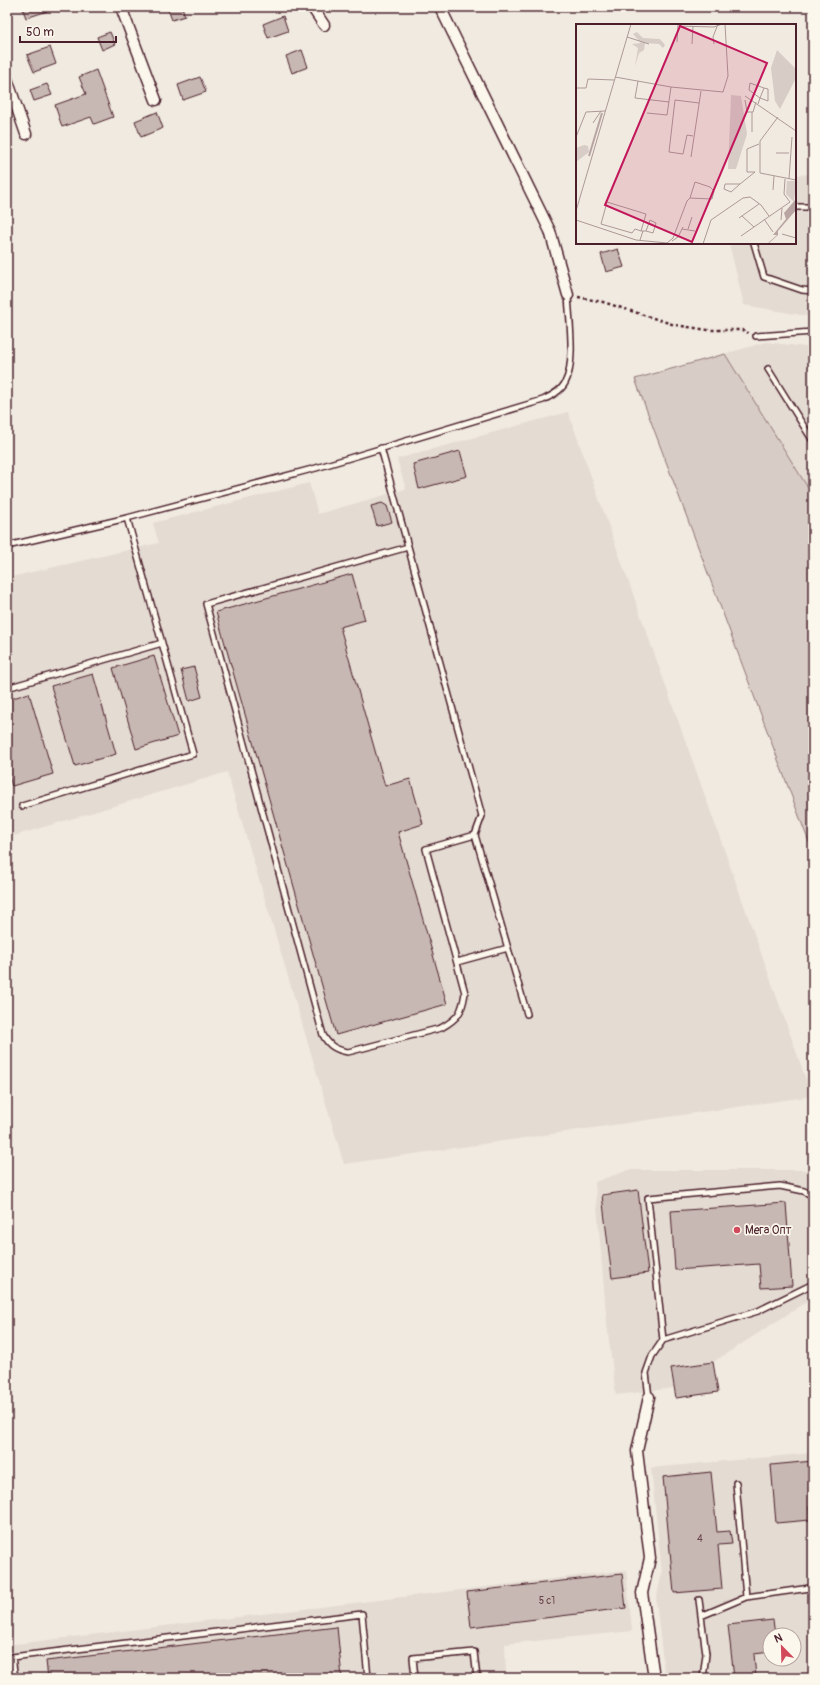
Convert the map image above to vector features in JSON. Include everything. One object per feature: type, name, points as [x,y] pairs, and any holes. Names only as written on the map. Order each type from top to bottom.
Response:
[{"type":"street","points":[[121,7],[156,100]]},
{"type":"street","points":[[312,7],[324,25]]},
{"type":"street","points":[[440,7],[550,231],[568,296]]},
{"type":"street","points":[[7,79],[26,134]]},
{"type":"street","points":[[649,1397],[637,1451],[650,1558],[642,1593],[654,1678]]},
{"type":"lane","points":[[796,207],[813,208]]},
{"type":"lane","points":[[754,244],[764,277],[802,290],[813,291]]},
{"type":"lane","points":[[7,546],[128,518],[316,468],[543,400],[555,393],[565,384],[569,373],[571,360],[568,296]]},
{"type":"lane","points":[[756,336],[813,332]]},
{"type":"lane","points":[[768,368],[813,441]]},
{"type":"lane","points":[[381,448],[482,816],[475,835],[527,1014]]},
{"type":"lane","points":[[22,806],[193,754],[128,518]]},
{"type":"lane","points":[[408,547],[206,604],[323,1035],[327,1042],[340,1051],[348,1052],[442,1028],[452,1022],[459,1014],[464,1004],[465,993],[426,849],[475,835]]},
{"type":"lane","points":[[7,688],[162,642]]},
{"type":"lane","points":[[457,962],[508,948]]},
{"type":"lane","points":[[663,1340],[648,1198],[780,1186],[804,1191],[813,1196]]},
{"type":"lane","points":[[649,1397],[646,1373],[652,1356],[663,1340],[758,1311],[813,1284]]},
{"type":"lane","points":[[736,1483],[746,1597]]},
{"type":"lane","points":[[701,1616],[746,1597],[810,1588]]},
{"type":"lane","points":[[699,1600],[706,1654],[703,1678]]},
{"type":"lane","points":[[15,1678],[12,1657],[362,1614],[368,1678]]},
{"type":"lane","points":[[415,1678],[413,1658],[474,1652],[477,1678]]},
{"type":"path","points":[[568,296],[603,302],[675,325],[708,330],[742,330],[756,336]]},
{"type":"shaded area","points":[[813,174],[813,317],[744,305],[729,244],[796,244],[796,175]]},
{"type":"shaded area","points":[[766,342],[813,348],[813,496],[725,354]]},
{"type":"shaded area","points":[[725,354],[813,496],[813,853],[635,379]]},
{"type":"shaded area","points":[[568,412],[812,1096],[344,1164],[227,772],[7,838],[7,578],[159,543],[153,523],[309,483],[318,514],[406,489],[397,459]]},
{"type":"shaded area","points":[[629,1170],[813,1170],[813,1298],[713,1362],[671,1368],[674,1388],[616,1395],[607,1324],[595,1182]]},
{"type":"shaded area","points":[[813,1453],[813,1678],[665,1678],[656,1601],[662,1573],[651,1468]]},
{"type":"shaded area","points":[[626,1570],[632,1631],[505,1644],[506,1678],[7,1678],[7,1645]]},
{"type":"building","points":[[22,7],[54,7],[54,9],[26,18]]},
{"type":"building","points":[[167,7],[182,7],[185,16],[172,20]]},
{"type":"building","points":[[283,16],[288,31],[268,38],[263,24]]},
{"type":"building","points":[[110,32],[115,44],[102,50],[97,37]]},
{"type":"building","points":[[50,47],[56,64],[34,72],[27,55]]},
{"type":"building","points":[[302,50],[308,67],[292,73],[286,56]]},
{"type":"building","points":[[96,70],[113,117],[94,124],[91,117],[62,127],[55,105],[86,94],[79,77]]},
{"type":"building","points":[[200,77],[206,92],[183,100],[178,85]]},
{"type":"building","points":[[47,84],[52,95],[34,101],[30,90]]},
{"type":"building","points":[[157,112],[163,128],[141,137],[135,121]]},
{"type":"building","points":[[618,249],[624,267],[606,272],[601,254]]},
{"type":"building","points":[[460,451],[467,476],[419,489],[413,464]]},
{"type":"building","points":[[382,503],[387,506],[392,522],[377,526],[371,506]]},
{"type":"building","points":[[352,574],[365,620],[340,627],[385,786],[410,779],[423,824],[398,832],[447,1004],[336,1035],[216,612]]},
{"type":"building","points":[[154,656],[178,736],[136,749],[113,668]]},
{"type":"building","points":[[194,667],[202,697],[189,701],[181,670]]},
{"type":"building","points":[[93,674],[116,754],[75,766],[51,686]]},
{"type":"building","points":[[29,693],[53,774],[12,786],[7,770],[7,700]]},
{"type":"building","points":[[638,1190],[648,1273],[612,1278],[602,1195]]},
{"type":"building","points":[[786,1203],[792,1286],[761,1288],[759,1264],[675,1270],[671,1211]]},
{"type":"building","points":[[713,1362],[718,1392],[676,1398],[671,1368]]},
{"type":"building","points":[[813,1461],[813,1506],[809,1507],[810,1520],[776,1523],[771,1465]]},
{"type":"building","points":[[711,1472],[717,1532],[730,1531],[732,1544],[718,1545],[722,1589],[674,1593],[663,1477]]},
{"type":"building","points":[[622,1574],[626,1608],[471,1627],[467,1592]]},
{"type":"building","points":[[773,1620],[774,1627],[762,1627],[762,1653],[754,1654],[756,1678],[734,1678],[728,1625]]},
{"type":"building","points":[[337,1627],[342,1678],[48,1678],[46,1661]]},
{"type":"place","name":"Мега Опт","points":[[737,1230]]}]
